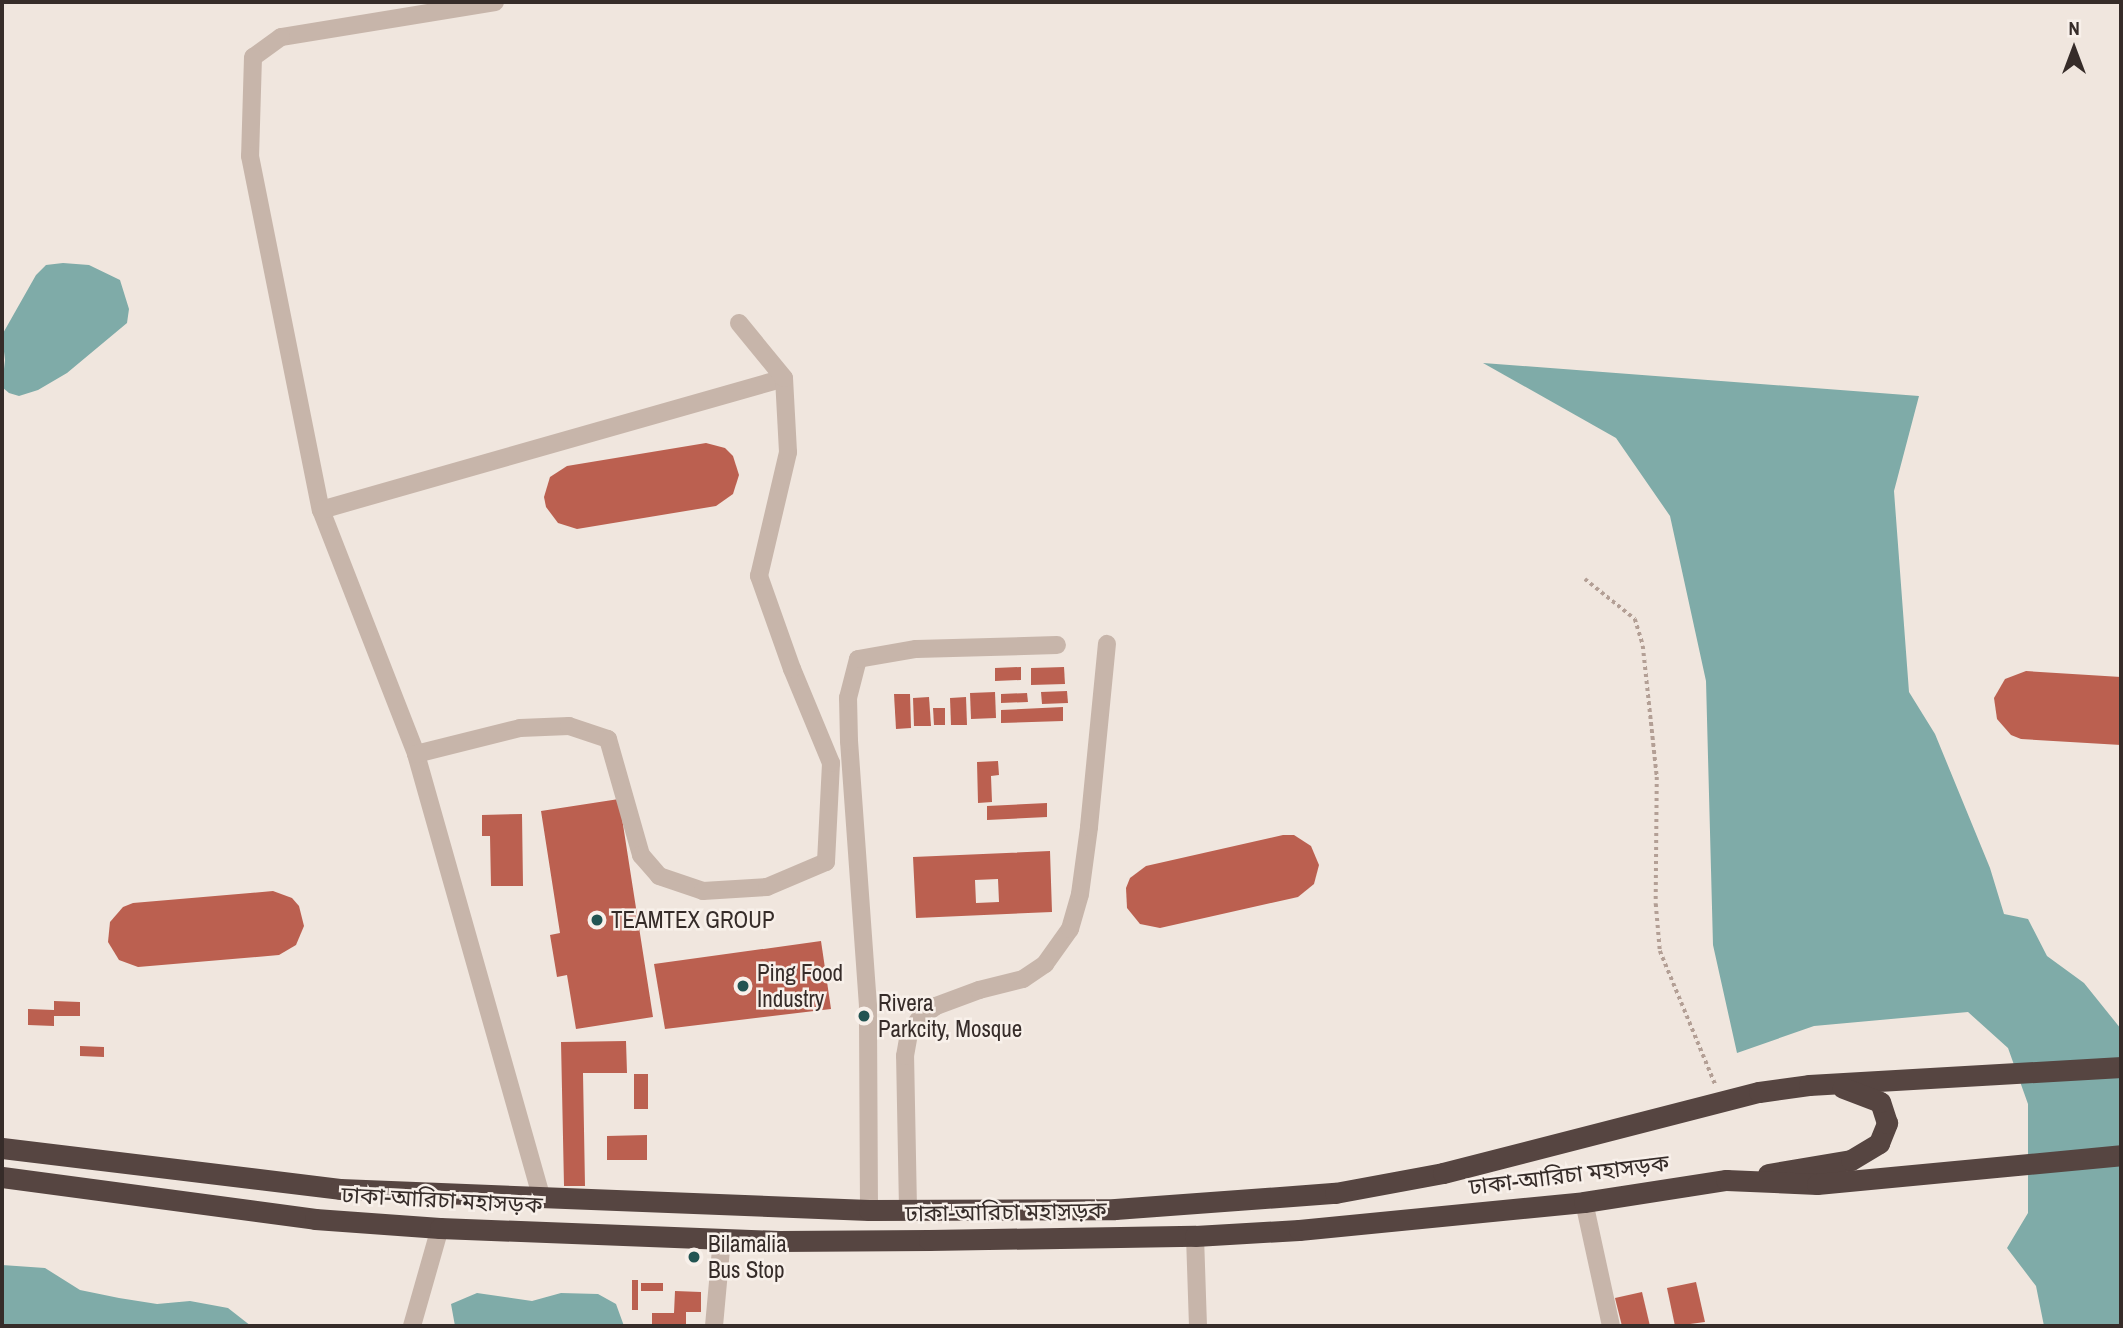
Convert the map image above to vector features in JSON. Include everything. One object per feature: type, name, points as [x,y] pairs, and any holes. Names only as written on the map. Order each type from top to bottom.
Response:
[{"type":"highway","name":"ঢাকা-আরিচা মহাসড়ক","points":[[2,1148],[340,1189],[869,1210],[1115,1209],[1335,1193],[1443,1173],[1759,1092],[1809,1085],[1987,1077],[2121,1067]]},
{"type":"highway","points":[[1726,1180],[1851,1160],[1879,1143],[1887,1124],[1880,1102],[1856,1091],[1809,1085]]},
{"type":"highway","name":"ঢাকা-আরিচা মহাসড়ক","points":[[2,1177],[315,1219],[440,1228],[793,1241],[1195,1236],[1393,1223],[1584,1202],[1726,1180],[1817,1184],[2011,1164],[2121,1156]]},
{"type":"street","points":[[495,2],[281,37],[253,57],[250,156],[321,510],[416,754],[542,1198]]},
{"type":"street","points":[[416,754],[520,728],[569,726],[608,738],[641,855],[659,876],[703,891],[767,887],[826,862],[831,763],[792,669],[759,576],[788,452],[784,378],[739,323]]},
{"type":"street","points":[[321,510],[784,378]]},
{"type":"street","points":[[908,1209],[905,1056],[909,1033],[920,1018],[936,1006],[979,990],[1023,979],[1045,964],[1070,929],[1080,894],[1089,827],[1107,644]]},
{"type":"street","points":[[869,1210],[868,1006],[848,698],[858,659],[916,649],[1057,645]]},
{"type":"street","points":[[1584,1202],[1611,1326]]},
{"type":"street","points":[[412,1326],[440,1228]]},
{"type":"street","points":[[1195,1236],[1198,1326]]},
{"type":"street","points":[[713,1326],[722,1238]]},
{"type":"path","points":[[1585,579],[1635,619],[1643,646],[1657,777],[1656,904],[1660,951],[1720,1102]]},
{"type":"water","points":[[46,265],[89,265],[120,280],[129,309],[127,323],[67,373],[38,390],[19,396],[9,393],[2,387],[5,360],[2,335],[36,275]]},
{"type":"water","points":[[1483,363],[1919,396],[1894,491],[1909,692],[1935,734],[1990,868],[2004,914],[2028,919],[2047,956],[2084,983],[2121,1029],[2121,1326],[2044,1326],[2036,1286],[2007,1248],[2028,1213],[2028,1104],[2008,1048],[1968,1012],[1814,1026],[1737,1053],[1713,945],[1706,681],[1670,516],[1616,438]]},
{"type":"water","points":[[2,1265],[45,1268],[80,1290],[119,1298],[157,1304],[190,1301],[228,1308],[251,1326],[2,1326]]},
{"type":"water","points":[[477,1293],[532,1301],[561,1293],[598,1294],[616,1304],[624,1326],[455,1326],[451,1304]]},
{"type":"building","points":[[706,443],[725,448],[733,456],[739,475],[733,494],[716,506],[577,529],[558,523],[546,507],[544,497],[550,477],[567,466]]},
{"type":"building","points":[[1021,667],[1021,680],[995,681],[995,668]]},
{"type":"building","points":[[1064,667],[1065,684],[1031,685],[1031,668]]},
{"type":"building","points":[[2026,671],[2121,677],[2121,745],[2021,739],[2011,735],[1997,719],[1994,698],[2005,679]]},
{"type":"building","points":[[1067,691],[1068,703],[1042,704],[1041,692]]},
{"type":"building","points":[[995,692],[996,718],[971,719],[970,693]]},
{"type":"building","points":[[1027,693],[1028,702],[1001,703],[1001,694]]},
{"type":"building","points":[[894,694],[910,694],[911,728],[896,729]]},
{"type":"building","points":[[929,697],[931,726],[914,726],[913,698]]},
{"type":"building","points":[[966,697],[967,725],[951,725],[950,698]]},
{"type":"building","points":[[1063,707],[1063,721],[1001,723],[1001,710]]},
{"type":"building","points":[[933,708],[945,708],[945,725],[934,725]]},
{"type":"building","points":[[998,761],[999,775],[991,776],[992,802],[978,803],[977,762]]},
{"type":"building","points":[[619,799],[653,1017],[576,1029],[567,975],[557,977],[550,935],[560,933],[541,811]]},
{"type":"building","points":[[1047,803],[1047,817],[987,820],[987,806]]},
{"type":"building","points":[[522,814],[523,886],[491,886],[490,836],[482,836],[482,815]]},
{"type":"building","points":[[1283,835],[1294,835],[1311,846],[1319,865],[1314,884],[1298,897],[1160,928],[1140,924],[1127,908],[1126,888],[1130,878],[1146,866]]},
{"type":"building","points":[[1050,851],[1052,912],[916,918],[913,857]],"holes":[[[998,879],[999,902],[976,903],[975,880]]]},
{"type":"building","points":[[273,891],[292,898],[299,906],[304,926],[296,945],[279,955],[138,967],[119,960],[108,942],[110,922],[123,907],[133,903]]},
{"type":"building","name":"Ping Food Industry","points":[[821,941],[831,1009],[665,1029],[654,964]]},
{"type":"building","points":[[54,1001],[80,1002],[80,1016],[54,1016],[54,1026],[28,1025],[28,1009],[54,1010]]},
{"type":"building","points":[[626,1041],[627,1073],[583,1073],[585,1186],[564,1186],[561,1042]]},
{"type":"building","points":[[80,1046],[104,1047],[104,1057],[80,1056]]},
{"type":"building","points":[[634,1074],[648,1074],[648,1109],[634,1109]]},
{"type":"building","points":[[647,1135],[647,1160],[607,1160],[607,1136]]},
{"type":"building","points":[[632,1280],[638,1280],[638,1310],[632,1310]]},
{"type":"building","points":[[1696,1282],[1705,1322],[1675,1326],[1667,1288]]},
{"type":"building","points":[[641,1283],[663,1283],[663,1291],[641,1291]]},
{"type":"building","points":[[675,1291],[701,1292],[701,1312],[686,1312],[686,1326],[652,1326],[652,1313],[674,1313]]},
{"type":"building","points":[[1642,1292],[1650,1326],[1622,1326],[1615,1298]]},
{"type":"place","name":"TEAMTEX GROUP","points":[[597,920]]},
{"type":"place","name":"Ping Food Industry","points":[[743,986]]},
{"type":"place","name":"Rivera Parkcity, Mosque","points":[[864,1016]]},
{"type":"place","name":"Bilamalia Bus Stop","points":[[694,1257]]}]
